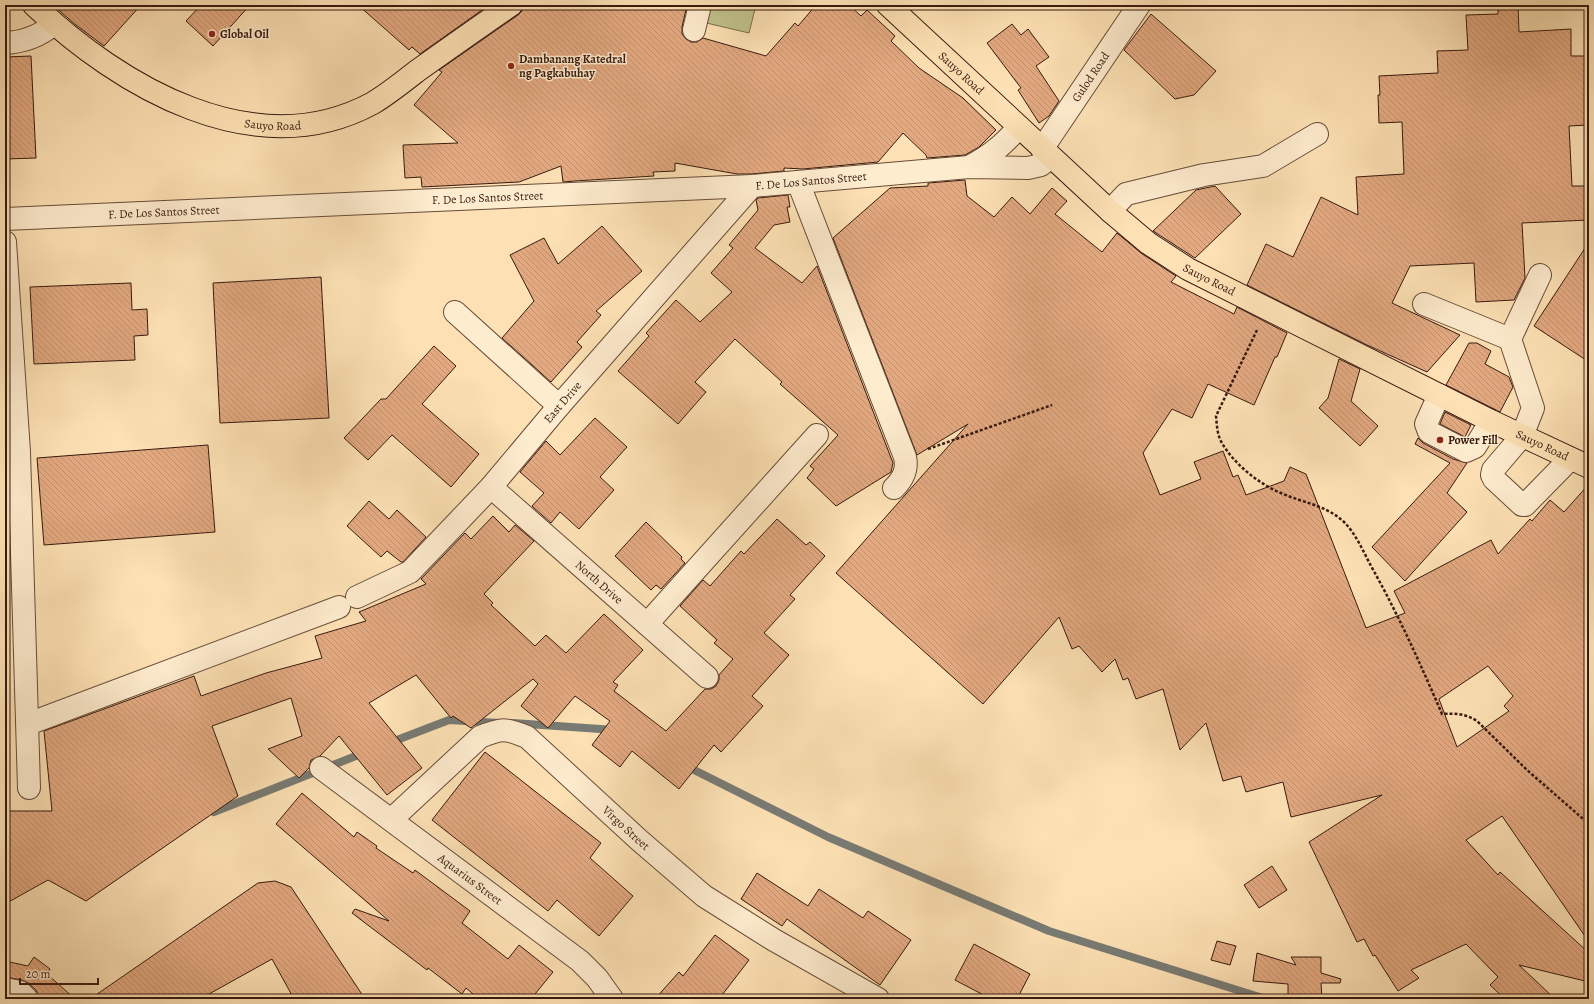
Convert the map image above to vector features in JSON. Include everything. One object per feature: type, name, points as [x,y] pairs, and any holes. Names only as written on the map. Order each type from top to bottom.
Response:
[{"type":"main road","name":"Sauyo Road","points":[[34,5],[54,24],[98,59],[174,102],[214,116],[255,125],[288,126],[332,120],[373,103],[511,5]]},
{"type":"main road","name":"Sauyo Road","points":[[888,5],[1110,211],[1148,243],[1188,269],[1267,310],[1439,396],[1580,463]]},
{"type":"street","points":[[694,30],[700,5]]},
{"type":"street","name":"Gulod Road","points":[[1047,153],[1139,5]]},
{"type":"street","points":[[5,43],[27,40],[38,36],[54,24]]},
{"type":"street","name":"F. De Los Santos Street","points":[[969,167],[989,157],[1004,144],[1019,127]]},
{"type":"street","points":[[1110,211],[1126,194],[1204,176],[1263,166],[1317,134]]},
{"type":"street","name":"F. De Los Santos Street","points":[[5,219],[752,186],[969,167],[1028,168],[1042,164],[1047,153]]},
{"type":"street","points":[[798,182],[905,456],[907,464],[905,472],[894,488]]},
{"type":"street","name":"East Drive","points":[[28,724],[348,602],[410,572],[491,487],[559,406],[752,186]]},
{"type":"street","points":[[5,242],[19,452],[29,788]]},
{"type":"street","points":[[1540,275],[1510,339],[1533,408],[1522,436],[1493,470],[1492,475],[1494,479],[1522,505],[1525,505],[1580,463]]},
{"type":"street","points":[[1424,304],[1510,339]]},
{"type":"street","points":[[455,312],[559,406]]},
{"type":"street","points":[[1439,396],[1426,424],[1427,428],[1429,432],[1466,451],[1475,447],[1491,421]]},
{"type":"street","points":[[647,624],[817,435]]},
{"type":"street","name":"North Drive","points":[[491,487],[707,677]]},
{"type":"street","name":"Virgo Street","points":[[392,819],[480,737],[494,731],[508,729],[527,737],[639,840],[704,896],[774,940],[878,999]]},
{"type":"street","name":"Aquarius Street","points":[[321,768],[392,819],[580,961],[597,978],[612,999]]},
{"type":"street","points":[[5,989],[20,992],[27,999]]},
{"type":"path","points":[[1267,310],[1216,416],[1217,429],[1221,442],[1246,470],[1267,486],[1327,510],[1345,523],[1383,586],[1412,644],[1442,714],[1463,714],[1477,721],[1527,770],[1589,824]]},
{"type":"path","points":[[905,456],[1052,405]]},
{"type":"green space","points":[[702,5],[756,5],[749,33],[698,21]]},
{"type":"building","points":[[53,5],[141,5],[104,46]]},
{"type":"building","name":"Global Oil","points":[[201,5],[250,5],[213,46],[186,21]]},
{"type":"building","points":[[358,5],[489,5],[420,54],[412,47],[409,50]]},
{"type":"building","points":[[523,5],[687,5],[682,27],[682,34],[686,39],[691,42],[697,42],[703,38],[766,56],[795,23],[798,26],[816,5],[849,5],[861,16],[867,10],[895,36],[891,41],[919,68],[963,98],[996,130],[979,147],[965,155],[927,158],[926,155],[903,133],[878,162],[803,169],[784,168],[784,171],[751,174],[737,174],[675,163],[675,171],[653,172],[654,176],[563,182],[561,166],[519,182],[422,187],[421,177],[405,178],[403,145],[458,143],[414,105],[442,72],[439,70],[518,15],[522,11]]},
{"type":"building","points":[[1498,5],[1518,5],[1519,32],[1571,29],[1571,56],[1589,56],[1588,125],[1569,126],[1572,186],[1589,186],[1589,220],[1522,223],[1525,278],[1514,300],[1476,302],[1474,263],[1410,266],[1392,303],[1460,335],[1427,372],[1367,345],[1247,285],[1266,244],[1293,257],[1321,197],[1358,215],[1356,177],[1404,174],[1402,122],[1379,123],[1379,76],[1438,73],[1437,51],[1468,50],[1466,15],[1498,14]]},
{"type":"building","points":[[1151,14],[1216,71],[1194,95],[1175,99],[1124,50]]},
{"type":"building","points":[[1012,24],[1021,35],[1028,29],[1049,57],[1036,66],[1059,101],[1049,116],[1039,123],[1018,90],[1021,88],[987,43]]},
{"type":"building","points":[[31,56],[36,158],[5,159],[5,57]]},
{"type":"building","points":[[965,180],[967,196],[994,217],[1012,197],[1030,214],[1052,188],[1067,201],[1055,214],[1102,252],[1117,233],[1141,253],[1176,276],[1171,282],[1234,314],[1237,307],[1287,333],[1254,405],[1208,384],[1192,418],[1172,409],[1143,453],[1160,495],[1201,479],[1194,462],[1223,451],[1233,477],[1238,475],[1246,495],[1284,481],[1290,467],[1306,474],[1366,628],[1405,613],[1394,591],[1491,540],[1498,554],[1530,519],[1532,521],[1550,500],[1564,512],[1589,484],[1589,942],[1502,816],[1466,840],[1498,875],[1500,872],[1589,953],[1589,982],[1519,965],[1555,999],[1505,999],[1490,985],[1498,977],[1466,944],[1411,970],[1419,978],[1398,991],[1375,955],[1373,956],[1364,939],[1357,942],[1309,842],[1382,795],[1291,817],[1283,782],[1246,792],[1241,776],[1223,781],[1206,723],[1180,750],[1163,689],[1136,699],[1128,678],[1123,680],[1115,659],[1102,672],[1079,646],[1072,649],[1059,617],[983,704],[836,573],[968,424],[917,455],[833,238],[890,188],[928,186],[928,183]],"holes":[[[1488,666],[1513,696],[1504,706],[1509,711],[1457,747],[1439,699]]]},
{"type":"building","points":[[1215,186],[1241,214],[1195,258],[1153,231],[1196,190]]},
{"type":"building","points":[[788,195],[790,207],[787,207],[790,222],[774,225],[755,248],[802,283],[817,266],[893,463],[891,472],[836,506],[807,478],[814,469],[810,466],[838,435],[780,384],[782,382],[735,339],[695,382],[706,392],[678,424],[618,371],[649,336],[646,333],[676,300],[700,322],[732,292],[711,273],[733,248],[729,245],[758,210],[756,200],[758,198]]},
{"type":"building","points":[[602,226],[642,271],[596,311],[601,315],[577,342],[582,347],[551,382],[502,338],[534,301],[510,255],[544,238],[558,264]]},
{"type":"building","points":[[1589,242],[1589,362],[1534,326]]},
{"type":"building","points":[[321,277],[329,418],[220,423],[213,283]]},
{"type":"building","points":[[131,283],[132,310],[147,309],[148,335],[134,336],[135,360],[34,364],[30,287]]},
{"type":"building","points":[[1469,343],[1477,343],[1491,351],[1485,364],[1509,377],[1513,387],[1500,412],[1446,385]]},
{"type":"building","points":[[434,346],[456,366],[422,404],[479,454],[451,487],[392,435],[368,460],[344,438],[381,399],[386,399]]},
{"type":"building","points":[[1339,359],[1360,369],[1351,401],[1378,426],[1360,446],[1319,408],[1328,398]]},
{"type":"building","points":[[1445,412],[1471,425],[1465,437],[1440,424]]},
{"type":"building","points":[[595,418],[627,447],[600,477],[614,490],[579,529],[560,512],[551,523],[532,506],[544,493],[520,472],[546,441],[560,455]]},
{"type":"building","points":[[1418,438],[1423,443],[1453,459],[1467,463],[1447,493],[1467,512],[1405,581],[1372,547],[1450,463],[1415,444]]},
{"type":"building","points":[[208,445],[215,532],[44,545],[37,458]]},
{"type":"building","points":[[369,501],[389,519],[397,510],[426,537],[403,562],[387,551],[381,557],[347,526]]},
{"type":"building","points":[[493,516],[509,532],[515,525],[534,541],[484,594],[493,603],[491,605],[535,646],[546,635],[566,653],[604,614],[643,650],[613,682],[618,685],[614,691],[666,731],[705,689],[711,689],[716,686],[719,680],[719,675],[733,659],[714,643],[717,640],[680,606],[703,580],[710,586],[741,551],[744,554],[777,519],[806,545],[810,542],[825,556],[790,595],[795,599],[764,633],[789,655],[752,696],[763,706],[721,752],[714,745],[679,789],[632,751],[620,767],[592,745],[610,721],[575,696],[548,728],[521,706],[538,684],[533,679],[471,728],[453,716],[451,718],[416,675],[369,703],[422,768],[387,795],[339,736],[320,756],[311,760],[309,768],[299,778],[268,749],[302,736],[291,698],[212,726],[238,796],[86,901],[48,880],[5,904],[5,811],[52,811],[44,731],[194,676],[201,696],[266,673],[322,658],[315,636],[366,621],[359,612],[426,584],[421,579],[465,533],[471,539]]},
{"type":"building","points":[[646,522],[682,557],[681,559],[685,563],[661,589],[656,585],[651,590],[615,556]]},
{"type":"building","points":[[485,752],[601,843],[590,858],[633,896],[599,936],[557,900],[548,911],[432,820]]},
{"type":"building","points":[[302,793],[354,837],[357,832],[377,846],[376,848],[413,873],[415,870],[470,911],[462,923],[508,959],[519,945],[553,972],[531,999],[479,999],[466,988],[462,994],[428,968],[427,970],[352,913],[355,909],[389,921],[276,824]]},
{"type":"building","points":[[1272,866],[1287,890],[1259,908],[1244,885]]},
{"type":"building","points":[[757,873],[808,906],[819,889],[863,918],[868,911],[911,940],[880,985],[787,919],[782,926],[741,899]]},
{"type":"building","points":[[275,881],[291,887],[365,999],[294,999],[272,959],[200,999],[90,999],[258,883]]},
{"type":"building","points":[[715,935],[749,960],[719,999],[655,999],[679,972],[683,976]]},
{"type":"building","points":[[1217,941],[1236,946],[1230,965],[1211,960]]},
{"type":"building","points":[[974,944],[1030,974],[1017,999],[991,999],[955,980]]},
{"type":"building","points":[[1257,953],[1296,965],[1291,957],[1321,957],[1321,973],[1341,979],[1340,983],[1321,983],[1322,999],[1288,999],[1288,984],[1253,981]]},
{"type":"building","points":[[34,957],[50,969],[47,974],[75,999],[39,999],[36,990],[28,983],[22,980],[5,977],[5,961],[28,966]]},
{"type":"waterway","points":[[389,743],[449,720],[499,723]]},
{"type":"waterway","points":[[513,723],[615,730]]},
{"type":"waterway","points":[[214,812],[366,752]]},
{"type":"waterway","points":[[684,765],[828,837],[1049,931],[1266,999]]},
{"type":"place","name":"Global Oil","points":[[212,34]]},
{"type":"place","name":"Dambanang Katedral ng Pagkabuhay","points":[[511,66]]},
{"type":"place","name":"Power Fill","points":[[1440,440]]}]
